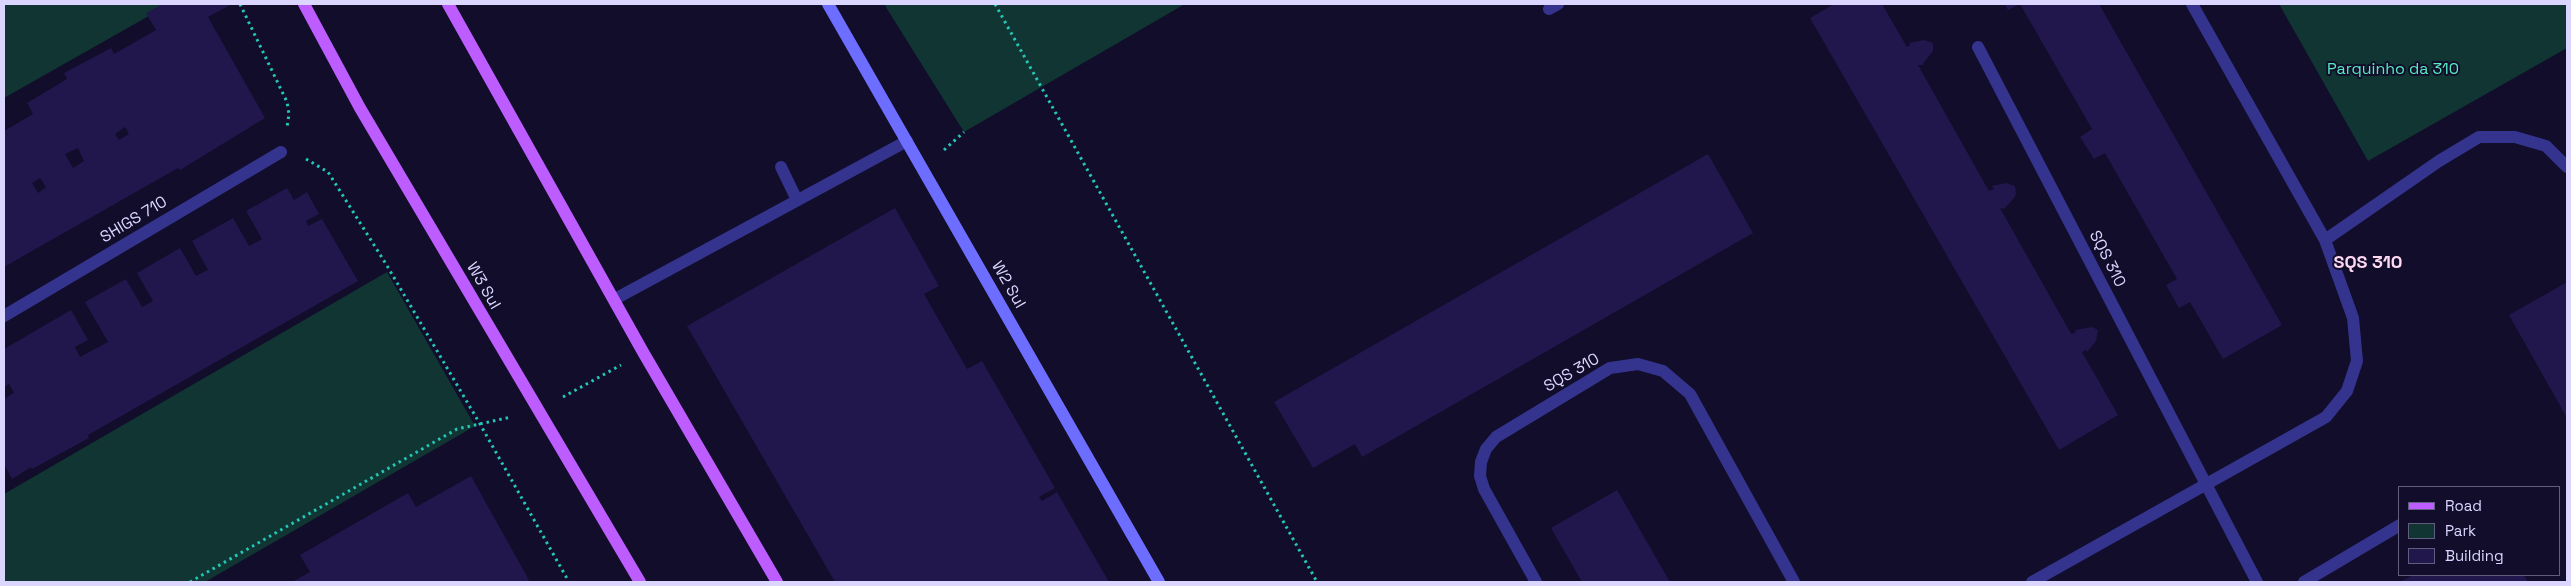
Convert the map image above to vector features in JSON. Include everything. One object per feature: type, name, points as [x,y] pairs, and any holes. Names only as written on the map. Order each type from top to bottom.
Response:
[{"type":"main road","name":"W3 Sul","points":[[304,4],[365,116],[640,582]]},
{"type":"main road","points":[[448,4],[615,298],[643,352],[778,582]]},
{"type":"street","name":"W2 Sul","points":[[828,4],[1159,582]]},
{"type":"street","points":[[2032,582],[2326,417],[2347,391],[2357,360],[2353,318],[2325,240],[2192,4]]},
{"type":"street","name":"SQS 310","points":[[1978,46],[2257,582]]},
{"type":"street","points":[[2325,240],[2439,161],[2479,137],[2515,137],[2546,146],[2567,167]]},
{"type":"street","points":[[615,298],[907,141]]},
{"type":"street","name":"SHIGS 710","points":[[4,316],[275,155]]},
{"type":"street","points":[[781,167],[797,200]]},
{"type":"street","name":"SQS 310","points":[[1536,582],[1484,490],[1480,476],[1481,462],[1486,449],[1496,437],[1610,368],[1638,364],[1663,371],[1690,394],[1794,582]]},
{"type":"street","points":[[2304,582],[2398,526]]},
{"type":"street","name":"SQS 310","points":[[1786,566],[1801,582]]},
{"type":"path","points":[[240,4],[287,102],[287,126],[275,155]]},
{"type":"path","points":[[995,4],[1318,582]]},
{"type":"path","points":[[299,154],[328,172],[386,264],[480,424],[569,582]]},
{"type":"path","points":[[190,582],[457,428],[538,411],[643,352]]},
{"type":"green space","points":[[4,4],[170,4],[4,98]]},
{"type":"green space","points":[[884,4],[1185,4],[964,132]]},
{"type":"green space","name":"Parquinho da 310","points":[[2279,4],[2567,4],[2567,48],[2368,161]]},
{"type":"green space","points":[[387,272],[475,426],[205,582],[4,582],[4,494]]},
{"type":"building","points":[[163,4],[232,4],[208,17],[265,118],[180,170],[178,168],[4,267],[4,131],[33,114],[27,103],[67,79],[64,73],[111,48],[114,54],[156,30],[146,13]],"holes":[[[125,127],[129,134],[119,140],[115,134]],[[78,148],[84,161],[73,168],[65,154]],[[40,178],[46,187],[38,193],[32,183]]]},
{"type":"building","points":[[1834,4],[1882,4],[1907,47],[1910,45],[1909,43],[1924,40],[1933,43],[1933,51],[1922,65],[1918,65],[1989,191],[1994,189],[1992,186],[2006,183],[2015,186],[2016,194],[2014,198],[2004,209],[2000,208],[2070,332],[2072,334],[2076,332],[2075,330],[2092,327],[2098,330],[2096,341],[2087,352],[2086,350],[2082,352],[2118,415],[2059,450],[1810,18]]},
{"type":"building","points":[[2005,4],[2020,4],[2008,10]]},
{"type":"building","points":[[2020,4],[2099,4],[2282,325],[2223,359],[2190,302],[2179,308],[2166,285],[2177,279],[2105,153],[2094,159],[2080,137],[2092,129]]},
{"type":"building","points":[[1708,154],[1753,233],[1362,457],[1355,444],[1313,468],[1274,402]]},
{"type":"building","points":[[287,188],[294,200],[307,192],[319,214],[306,221],[308,226],[322,219],[358,281],[88,435],[89,438],[32,469],[31,467],[12,479],[4,464],[4,399],[14,393],[9,384],[4,387],[4,349],[71,310],[88,340],[75,347],[80,357],[108,342],[85,302],[126,279],[142,307],[153,301],[137,273],[180,248],[196,276],[208,270],[192,241],[233,218],[249,246],[262,239],[246,211]]},
{"type":"building","points":[[895,208],[939,286],[924,294],[967,369],[982,361],[1055,488],[1039,497],[1042,501],[1057,492],[1109,582],[835,582],[687,326]]},
{"type":"building","points":[[2567,282],[2567,418],[2509,315]]},
{"type":"building","points":[[471,476],[529,580],[525,582],[292,582],[310,572],[300,555],[408,493],[416,507]]},
{"type":"building","points":[[1617,490],[1670,582],[1582,582],[1551,528]]},
{"type":"building","points":[[2411,576],[2525,576],[2528,582],[2400,582]]},
{"type":"district","name":"SQS 310","points":[[2368,263]]}]
